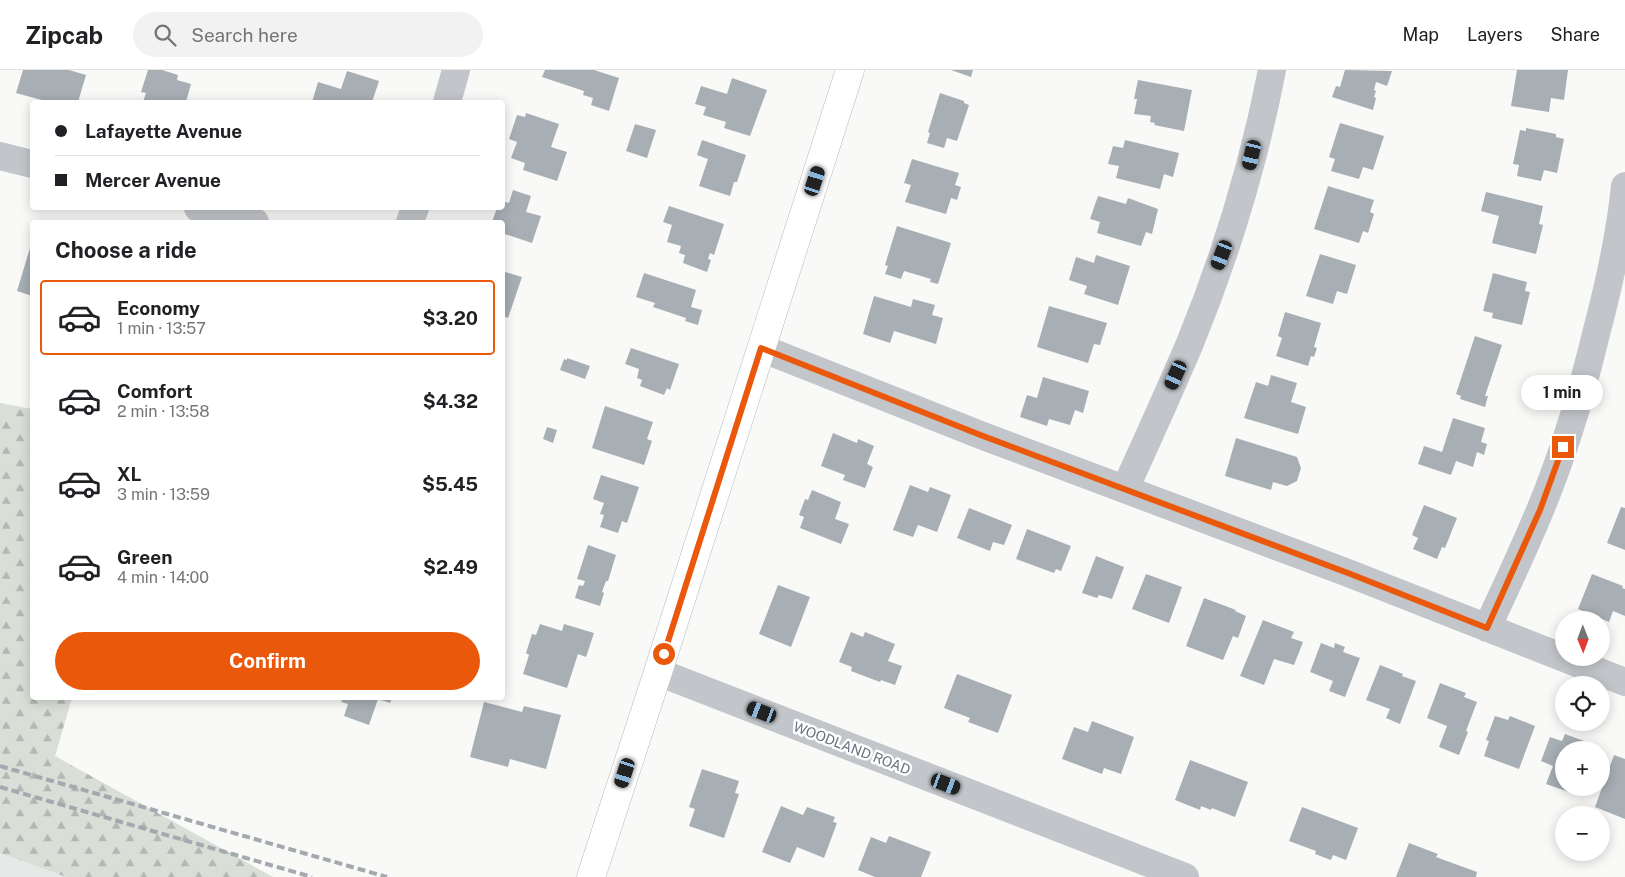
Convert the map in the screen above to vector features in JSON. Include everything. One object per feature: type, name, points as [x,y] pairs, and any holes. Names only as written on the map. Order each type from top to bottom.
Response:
[{"type":"street","points":[[448,100],[456,70]]},
{"type":"street","points":[[591,877],[850,70]]},
{"type":"street","points":[[1125,489],[1190,342],[1222,255],[1248,173],[1272,70]]},
{"type":"street","points":[[0,156],[30,164]]},
{"type":"street","points":[[1487,628],[1547,493],[1569,432],[1610,282],[1625,186]]},
{"type":"street","points":[[206,210],[247,220]]},
{"type":"street","points":[[761,348],[983,436],[1348,573],[1625,682]]},
{"type":"street","name":"WOODLAND ROAD","points":[[658,672],[1185,877]]},
{"type":"shaded area","points":[[0,853],[66,877],[0,877]]},
{"type":"green space","points":[[0,403],[30,409],[30,700],[71,700],[55,756],[273,877],[66,877],[0,853]]},
{"type":"building","points":[[23,70],[69,70],[86,75],[79,100],[42,100],[16,93]]},
{"type":"building","points":[[148,70],[162,70],[178,75],[177,80],[191,84],[187,100],[144,100],[146,93],[141,92]]},
{"type":"building","points":[[545,70],[594,70],[619,78],[609,111],[591,105],[593,98],[583,95],[584,91],[542,77]]},
{"type":"building","points":[[951,70],[973,70],[971,77]]},
{"type":"building","points":[[1345,70],[1392,71],[1387,86],[1376,82],[1374,97],[1376,98],[1373,110],[1332,97],[1336,86],[1340,87]]},
{"type":"building","points":[[1517,70],[1568,70],[1564,100],[1551,98],[1549,112],[1511,106]]},
{"type":"building","points":[[347,71],[379,81],[373,100],[313,100],[318,82],[341,89]]},
{"type":"building","points":[[732,78],[767,90],[750,136],[724,128],[726,122],[703,115],[706,107],[695,104],[701,86],[727,94]]},
{"type":"building","points":[[1138,80],[1192,90],[1184,131],[1154,125],[1155,123],[1150,122],[1151,116],[1134,114],[1137,99],[1134,99]]},
{"type":"building","points":[[940,93],[964,101],[964,103],[969,105],[957,141],[947,138],[944,148],[927,143],[930,133],[928,132]]},
{"type":"building","points":[[526,113],[559,124],[551,147],[567,152],[557,181],[523,170],[525,163],[511,158],[517,142],[509,139],[517,115],[525,117]]},
{"type":"building","points":[[1340,123],[1384,136],[1373,170],[1363,167],[1359,179],[1331,171],[1335,159],[1329,157]]},
{"type":"building","points":[[635,124],[656,130],[647,158],[626,151]]},
{"type":"building","points":[[1526,128],[1556,134],[1556,137],[1564,139],[1557,173],[1544,170],[1541,181],[1517,176],[1519,165],[1513,164],[1520,130],[1526,131]]},
{"type":"building","points":[[702,140],[746,155],[730,196],[699,186],[708,159],[697,155]]},
{"type":"building","points":[[1125,140],[1179,153],[1173,177],[1164,174],[1160,189],[1116,178],[1119,166],[1108,164],[1113,146],[1123,148]]},
{"type":"building","points":[[912,159],[959,173],[955,185],[961,187],[957,200],[951,198],[946,214],[905,202],[911,185],[904,183]]},
{"type":"building","points":[[1328,186],[1374,200],[1370,212],[1374,214],[1368,233],[1363,231],[1359,243],[1314,229]]},
{"type":"building","points":[[513,190],[531,196],[526,212],[541,216],[532,243],[505,234],[505,220],[493,220],[496,210],[505,210],[505,202],[509,203]]},
{"type":"building","points":[[1486,192],[1543,206],[1539,224],[1543,225],[1536,254],[1492,243],[1499,216],[1481,211]]},
{"type":"building","points":[[1098,196],[1126,204],[1128,198],[1158,209],[1152,234],[1146,232],[1141,246],[1097,233],[1100,222],[1090,219]]},
{"type":"building","points":[[669,206],[724,224],[714,255],[710,253],[708,259],[711,260],[707,272],[683,263],[685,255],[679,253],[681,246],[667,242],[672,225],[663,222]]},
{"type":"building","points":[[897,226],[951,243],[938,284],[930,282],[931,279],[904,271],[901,279],[885,274],[888,266],[885,265]]},
{"type":"building","points":[[30,248],[30,295],[17,291]]},
{"type":"building","points":[[1320,254],[1356,265],[1347,294],[1337,291],[1333,304],[1306,296]]},
{"type":"building","points":[[1096,255],[1130,266],[1118,305],[1084,294],[1087,286],[1069,280],[1076,257],[1094,263]]},
{"type":"building","points":[[505,272],[522,277],[508,318],[505,317]]},
{"type":"building","points":[[644,273],[696,290],[691,307],[702,310],[698,325],[685,321],[686,318],[653,307],[655,303],[636,297]]},
{"type":"building","points":[[1493,273],[1527,282],[1525,291],[1530,292],[1522,325],[1492,318],[1493,313],[1483,311]]},
{"type":"building","points":[[874,296],[911,307],[913,299],[935,305],[932,315],[943,318],[936,344],[894,331],[890,343],[863,334]]},
{"type":"building","points":[[1049,306],[1107,323],[1100,345],[1094,344],[1088,363],[1037,347]]},
{"type":"building","points":[[1285,312],[1321,323],[1314,347],[1317,348],[1314,357],[1311,356],[1308,366],[1276,356],[1282,338],[1278,336]]},
{"type":"building","points":[[1475,336],[1502,345],[1485,396],[1488,396],[1485,407],[1460,399],[1461,396],[1456,394]]},
{"type":"building","points":[[631,348],[679,364],[670,390],[667,388],[664,395],[640,386],[642,380],[637,378],[639,369],[625,364]]},
{"type":"building","points":[[567,358],[590,366],[585,379],[560,370],[564,359],[567,360]]},
{"type":"building","points":[[1271,375],[1297,383],[1291,402],[1306,407],[1298,434],[1244,418],[1256,382],[1268,386]]},
{"type":"building","points":[[1043,377],[1089,391],[1083,413],[1075,410],[1070,425],[1049,419],[1047,426],[1020,417],[1027,395],[1037,398]]},
{"type":"building","points":[[605,406],[653,422],[647,439],[652,441],[644,465],[592,448]]},
{"type":"building","points":[[1453,418],[1485,428],[1481,442],[1487,444],[1484,455],[1477,452],[1473,467],[1456,461],[1451,475],[1418,464],[1424,446],[1442,452]]},
{"type":"building","points":[[547,427],[557,430],[553,443],[543,439]]},
{"type":"building","points":[[833,433],[857,443],[858,439],[874,446],[867,464],[873,467],[865,488],[843,480],[845,475],[821,466]]},
{"type":"building","points":[[1236,438],[1297,457],[1301,468],[1297,481],[1287,486],[1273,482],[1271,490],[1225,476]]},
{"type":"building","points":[[601,475],[639,487],[627,523],[622,521],[618,533],[600,527],[604,515],[600,514],[604,503],[593,499]]},
{"type":"building","points":[[910,485],[928,492],[930,487],[951,495],[937,532],[918,525],[913,537],[893,530]]},
{"type":"building","points":[[812,490],[841,502],[835,519],[849,524],[841,544],[800,528],[804,517],[799,515],[805,499],[808,500]]},
{"type":"building","points":[[1424,505],[1457,518],[1445,548],[1442,547],[1437,559],[1413,549],[1418,538],[1412,535]]},
{"type":"building","points":[[1621,507],[1625,508],[1625,550],[1607,543]]},
{"type":"building","points":[[969,508],[1012,525],[1004,545],[993,542],[990,551],[957,538]]},
{"type":"building","points":[[1027,529],[1071,546],[1061,571],[1056,569],[1054,573],[1016,559]]},
{"type":"building","points":[[588,545],[616,555],[608,581],[606,581],[602,592],[604,593],[600,606],[575,598],[579,585],[583,586],[585,581],[577,579]]},
{"type":"building","points":[[1096,556],[1124,567],[1112,599],[1099,595],[1097,598],[1082,593]]},
{"type":"building","points":[[1146,574],[1182,587],[1169,623],[1132,609]]},
{"type":"building","points":[[1592,574],[1623,586],[1622,588],[1625,589],[1625,616],[1613,611],[1610,619],[1610,611],[1583,611],[1578,609]]},
{"type":"building","points":[[778,585],[810,597],[791,647],[759,634]]},
{"type":"building","points":[[1204,598],[1236,610],[1246,616],[1238,638],[1233,636],[1223,660],[1186,646]]},
{"type":"building","points":[[1263,620],[1294,632],[1291,638],[1303,642],[1294,665],[1274,659],[1264,685],[1240,676]]},
{"type":"building","points":[[540,624],[562,631],[564,624],[594,633],[586,657],[578,654],[567,688],[523,674],[529,655],[526,653],[532,634],[536,635]]},
{"type":"building","points":[[851,632],[863,637],[865,632],[895,644],[888,661],[902,666],[895,685],[881,680],[880,682],[851,671],[852,667],[839,662]]},
{"type":"building","points":[[1321,643],[1334,648],[1335,643],[1345,647],[1343,652],[1360,658],[1345,697],[1329,691],[1333,681],[1310,672]]},
{"type":"building","points":[[1380,665],[1416,681],[1400,724],[1386,718],[1390,709],[1366,700]]},
{"type":"building","points":[[957,674],[1012,695],[998,733],[968,722],[970,718],[944,708]]},
{"type":"building","points":[[1440,683],[1466,693],[1464,697],[1477,702],[1459,755],[1439,747],[1447,726],[1427,718]]},
{"type":"building","points":[[342,700],[378,700],[369,725],[344,716],[348,704],[341,702]]},
{"type":"building","points":[[484,702],[522,712],[524,706],[561,715],[546,769],[510,759],[508,767],[470,757]]},
{"type":"building","points":[[1495,716],[1508,720],[1510,716],[1535,726],[1519,769],[1484,756],[1489,741],[1486,740]]},
{"type":"building","points":[[1092,721],[1134,737],[1121,774],[1104,768],[1102,774],[1062,759],[1074,727],[1088,732]]},
{"type":"building","points":[[1565,734],[1584,741],[1562,741]]},
{"type":"building","points":[[1550,737],[1562,741],[1555,741],[1555,787],[1546,784],[1553,766],[1541,761]]},
{"type":"building","points":[[1614,755],[1625,759],[1625,819],[1610,813],[1610,806],[1595,806],[1599,796],[1610,796],[1610,766]]},
{"type":"building","points":[[1190,760],[1248,782],[1235,817],[1212,808],[1211,810],[1201,806],[1200,810],[1175,800]]},
{"type":"building","points":[[702,769],[739,781],[735,793],[739,794],[724,838],[689,826],[695,809],[689,807]]},
{"type":"building","points":[[781,806],[803,815],[807,807],[835,817],[833,822],[837,823],[824,858],[797,847],[790,863],[762,852]]},
{"type":"building","points":[[1302,807],[1358,828],[1346,860],[1333,855],[1331,860],[1315,854],[1316,851],[1289,841]]},
{"type":"building","points":[[889,836],[931,852],[921,877],[875,877],[858,870],[871,837],[886,843]]},
{"type":"building","points":[[1409,843],[1438,854],[1436,857],[1477,872],[1476,877],[1396,877]]},
{"type":"railway","points":[[0,766],[387,877]]},
{"type":"railway","points":[[0,787],[312,877]]},
{"type":"route","points":[[664,654],[761,348],[983,436],[1348,573],[1487,628],[1540,510],[1563,447]]}]
